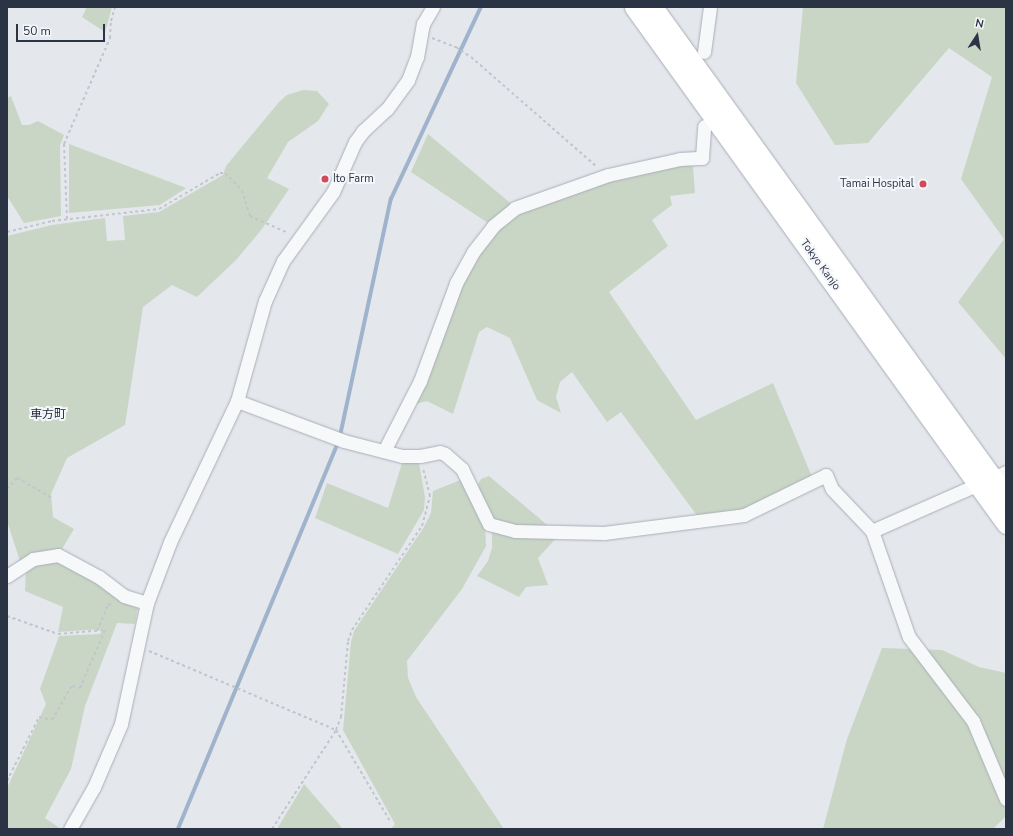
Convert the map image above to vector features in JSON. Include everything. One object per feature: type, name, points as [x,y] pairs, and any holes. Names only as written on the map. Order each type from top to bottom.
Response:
[{"type":"highway","name":"Tokyo Kanjo","points":[[634,7],[1006,496]]},
{"type":"highway","name":"Tokyo Kanjo","points":[[653,7],[992,478],[1006,524]]},
{"type":"street","points":[[70,829],[94,787],[122,724],[147,603],[170,542],[237,401],[265,301],[283,261],[333,192],[362,131],[387,109],[408,80],[417,57],[421,33],[433,7]]},
{"type":"street","points":[[704,52],[710,7]]},
{"type":"street","points":[[384,451],[420,381],[456,283],[473,252],[493,226],[515,208],[608,175],[680,159],[702,158],[704,126]]},
{"type":"street","points":[[237,401],[338,439],[402,456],[420,456],[440,452],[445,454],[462,469],[489,524],[515,531],[604,533],[744,515],[826,475],[832,489],[872,531],[909,637],[973,721],[1006,798]]},
{"type":"street","points":[[872,531],[992,478]]},
{"type":"street","points":[[7,576],[33,559],[58,555],[99,577],[120,593],[147,603]]},
{"type":"path","points":[[67,220],[64,144],[110,38],[111,21],[116,7]]},
{"type":"path","points":[[421,33],[456,47],[471,57],[608,175]]},
{"type":"path","points":[[7,232],[67,220],[159,209],[220,173],[225,173],[242,190],[250,216],[299,239]]},
{"type":"path","points":[[272,829],[336,730],[341,717],[348,641],[352,630],[407,550],[428,513],[430,496],[420,456]]},
{"type":"path","points":[[7,489],[17,478],[52,498]]},
{"type":"path","points":[[97,631],[108,605],[117,602],[120,593]]},
{"type":"path","points":[[7,616],[58,634],[105,630],[80,688],[72,686],[52,720],[38,717],[7,781]]},
{"type":"path","points":[[139,646],[336,730],[390,821]]},
{"type":"green space","points":[[87,7],[112,7],[105,32],[82,17]]},
{"type":"green space","points":[[803,7],[1006,7],[1006,359],[958,302],[1004,239],[961,179],[992,77],[949,48],[868,143],[835,145],[796,83]]},
{"type":"green space","points":[[303,90],[317,91],[329,104],[318,121],[288,142],[267,178],[289,189],[262,229],[236,260],[197,297],[172,285],[143,307],[125,425],[67,458],[51,494],[53,517],[74,529],[62,549],[48,550],[20,561],[7,521],[7,236],[52,225],[105,218],[107,241],[125,240],[123,216],[159,212],[223,175],[226,166],[279,102],[287,95]]},
{"type":"green space","points":[[11,96],[22,125],[29,125],[38,121],[64,135],[60,145],[61,216],[24,223],[7,196],[7,98]]},
{"type":"green space","points":[[428,134],[514,206],[491,225],[411,172]]},
{"type":"green space","points":[[69,144],[186,188],[160,205],[69,213]]},
{"type":"green space","points":[[688,163],[693,167],[695,193],[670,196],[672,205],[652,220],[668,246],[609,292],[696,420],[773,383],[812,477],[742,511],[698,517],[621,412],[607,422],[572,372],[560,382],[556,397],[561,413],[537,400],[510,338],[487,327],[479,332],[453,414],[427,401],[412,405],[460,283],[495,228],[518,209],[603,181]]},
{"type":"green space","points":[[403,460],[419,463],[425,497],[424,510],[398,554],[315,518],[327,483],[388,508]]},
{"type":"green space","points":[[489,476],[552,529],[514,527],[491,520],[476,488],[481,479]]},
{"type":"green space","points":[[463,479],[485,525],[486,546],[462,589],[407,661],[408,678],[416,697],[504,829],[391,829],[395,824],[343,730],[351,642],[354,631],[424,527],[431,513],[433,491]]},
{"type":"green space","points":[[492,528],[559,535],[538,558],[548,585],[526,587],[519,597],[477,576],[488,561],[492,548]]},
{"type":"green space","points":[[49,560],[67,563],[121,600],[138,606],[135,624],[117,623],[85,706],[71,769],[45,818],[61,829],[7,829],[7,788],[46,704],[40,689],[59,636],[100,634],[103,629],[58,632],[63,607],[25,591],[26,570],[36,563]]},
{"type":"green space","points":[[882,648],[942,650],[979,667],[1006,673],[1006,816],[993,829],[823,829],[847,739]]},
{"type":"green space","points":[[304,784],[343,829],[277,829]]},
{"type":"waterway","points":[[340,436],[391,199],[481,7]]},
{"type":"waterway","points":[[178,829],[338,442]]},
{"type":"place","name":"Ito Farm","points":[[325,179]]},
{"type":"place","name":"Tamai Hospital","points":[[923,184]]},
{"type":"district","name":"車方町","points":[[48,415]]}]
